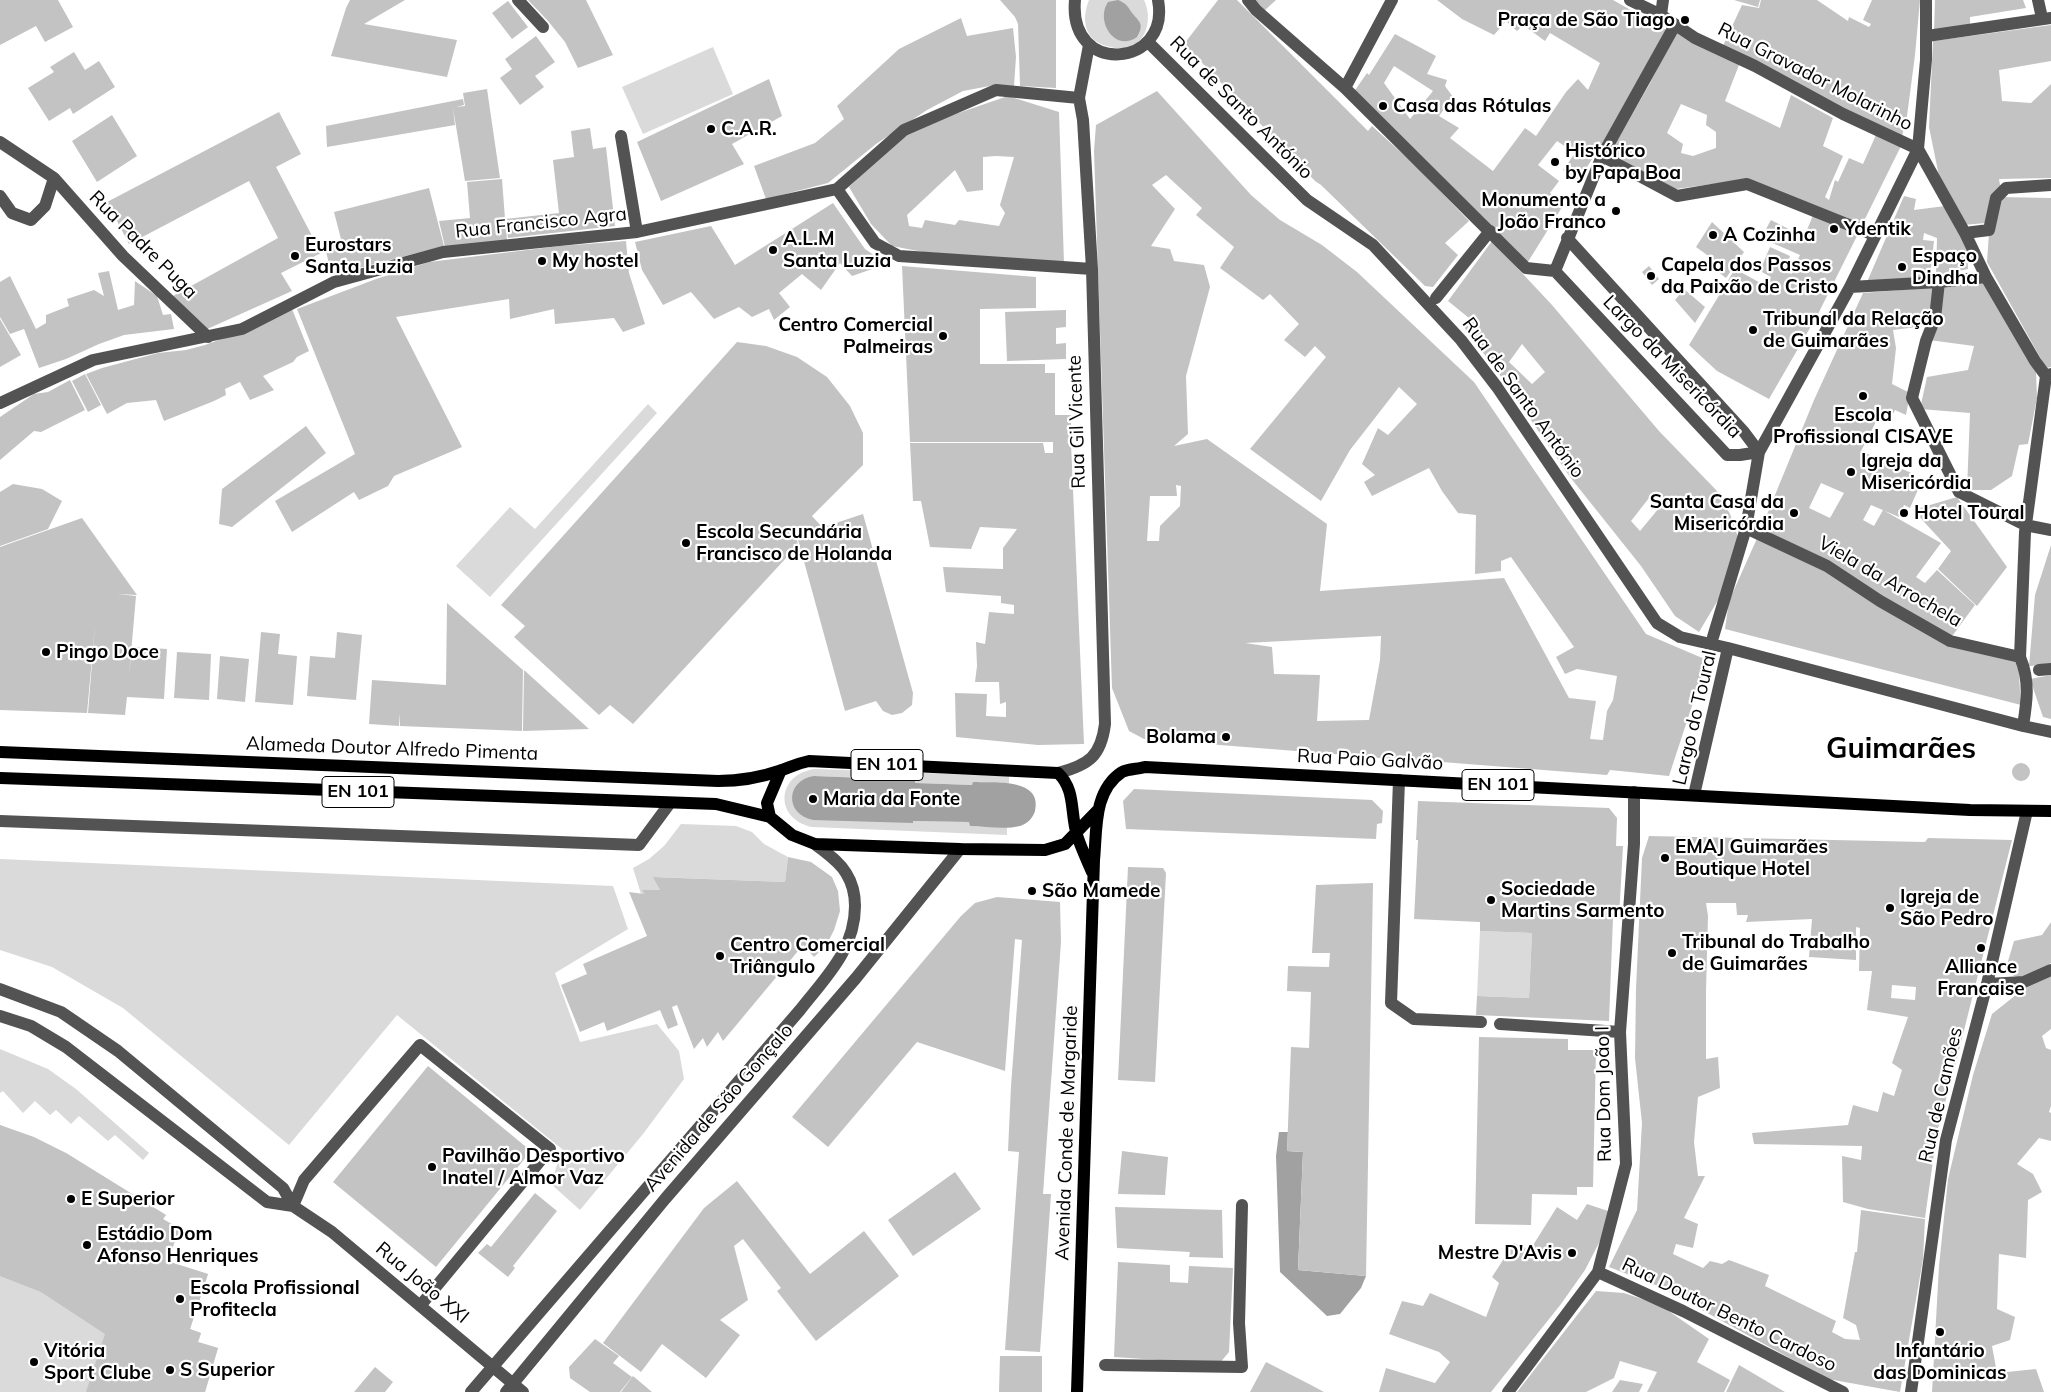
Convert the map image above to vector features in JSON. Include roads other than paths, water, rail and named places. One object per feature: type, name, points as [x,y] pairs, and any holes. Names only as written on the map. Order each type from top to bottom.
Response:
[{"type":"main road","name":"Alameda Doutor Alfredo Pimenta","points":[[0,752],[718,781],[743,781],[781,770],[792,764],[809,761],[1058,773]]},
{"type":"main road","name":"Rua Paio Galvão","points":[[1098,810],[1103,793],[1110,783],[1123,771],[1145,767],[1694,795]]},
{"type":"main road","points":[[770,817],[767,803],[781,770]]},
{"type":"main road","points":[[1058,773],[1065,780],[1072,796],[1077,835]]},
{"type":"main road","name":"EN 101","points":[[0,778],[716,804],[770,817],[792,834],[815,844],[960,849],[1045,850],[1066,844],[1077,835],[1098,810]]},
{"type":"main road","name":"Largo do Toural","points":[[1694,795],[1970,810],[2027,810]]},
{"type":"main road","name":"Avenida Conde de Margaride","points":[[1077,1392],[1094,876],[1098,810]]},
{"type":"main road","name":"EN 101","points":[[2027,810],[2051,811]]},
{"type":"main road","name":"Avenida Conde de Margaride","points":[[1077,835],[1094,876]]},
{"type":"street","points":[[518,0],[543,27]]},
{"type":"street","points":[[1075,0],[1073,17],[1078,33],[1089,45],[1103,53],[1119,55],[1135,51],[1148,42],[1157,28],[1160,12],[1158,0]]},
{"type":"street","points":[[1248,0],[1256,10],[1345,88],[1526,268],[1555,271],[1602,156],[1675,25]]},
{"type":"street","points":[[1345,88],[1392,0]]},
{"type":"street","name":"Rua Gravador Molarinho","points":[[1630,0],[1661,15],[1695,38],[1755,66],[1843,114],[1918,149]]},
{"type":"street","points":[[1661,15],[1663,0]]},
{"type":"street","points":[[1713,637],[1746,528],[1759,452],[1850,287],[1918,149],[1927,36],[1926,0]]},
{"type":"street","points":[[1927,36],[2046,18],[2038,0]]},
{"type":"street","name":"Rua de Santo António","points":[[1148,42],[1307,200],[1373,245],[1443,319],[1497,387],[1657,623],[1680,637],[1728,648]]},
{"type":"street","name":"Rua Gil Vicente","points":[[1058,773],[1078,768],[1090,760],[1099,749],[1105,724],[1092,269],[1083,120],[1078,98],[1089,45]]},
{"type":"street","name":"Rua Francisco Agra","points":[[0,403],[93,360],[242,329],[334,282],[442,252],[637,232],[837,189],[904,130],[996,90],[1078,98]]},
{"type":"street","points":[[621,136],[637,232]]},
{"type":"street","name":"Rua Padre Puga","points":[[0,142],[54,178],[123,256],[208,337]]},
{"type":"street","points":[[1918,149],[1965,233],[1986,277],[2035,361],[2049,375],[2026,525],[2020,657],[2039,671],[2027,699],[2023,726]]},
{"type":"street","points":[[1602,156],[1677,196],[1747,184],[1874,235]]},
{"type":"street","points":[[0,196],[12,213],[31,220],[45,206],[54,178]]},
{"type":"street","points":[[1965,233],[1989,230],[1996,198],[2006,188],[2051,185]]},
{"type":"street","points":[[837,189],[875,243],[900,256],[1092,269]]},
{"type":"street","points":[[1436,298],[1490,231]]},
{"type":"street","name":"Largo da Misericórdia","points":[[1555,271],[1727,455],[1759,452],[1744,432],[1567,238]]},
{"type":"street","points":[[1850,287],[1986,277]]},
{"type":"street","points":[[1938,282],[1935,318],[1926,341],[1912,398],[1959,492],[2026,525],[2051,530]]},
{"type":"street","name":"Viela da Arrochela","points":[[1746,528],[1827,566],[1880,601],[1950,641],[2020,657]]},
{"type":"street","name":"Largo do Toural","points":[[1694,795],[1728,648],[2051,732]]},
{"type":"street","points":[[1399,780],[1391,1003],[1414,1018],[1481,1022]]},
{"type":"street","name":"Rua Dom João I","points":[[1508,1392],[1598,1272],[1626,1164],[1620,1032],[1634,844],[1634,792]]},
{"type":"street","points":[[0,821],[639,846],[670,803]]},
{"type":"street","name":"Rua de Camões","points":[[1911,1392],[1946,1140],[1987,984],[2027,810]]},
{"type":"street","name":"Avenida de São Gonçalo","points":[[470,1392],[800,1010],[837,962],[850,941],[855,918],[854,891],[847,874],[834,859],[815,844]]},
{"type":"street","name":"Avenida de São Gonçalo","points":[[509,1388],[665,1199],[856,978],[960,849]]},
{"type":"street","points":[[1987,984],[2024,982],[2051,970]]},
{"type":"street","points":[[0,989],[61,1012],[118,1050],[283,1188],[293,1206]]},
{"type":"street","points":[[0,1016],[32,1026],[66,1047],[267,1202],[293,1206]]},
{"type":"street","points":[[1500,1024],[1620,1032]]},
{"type":"street","points":[[293,1206],[304,1180],[420,1045],[550,1150],[420,1306]]},
{"type":"street","name":"Rua João XXI","points":[[293,1206],[332,1232],[492,1366],[509,1388],[523,1392]]},
{"type":"street","points":[[1105,1365],[1242,1367],[1239,1323],[1242,1206]]},
{"type":"street","name":"Rua Doutor Bento Cardoso","points":[[1598,1272],[1683,1311],[1843,1392]]},
{"type":"place","name":"Praça de São Tiago","points":[[1685,20]]},
{"type":"place","name":"Casa das Rótulas","points":[[1383,106]]},
{"type":"place","name":"C.A.R.","points":[[711,129]]},
{"type":"place","name":"Histórico by Papa Boa","points":[[1555,162]]},
{"type":"place","name":"Monumento a João Franco","points":[[1616,211]]},
{"type":"place","name":"Ydentik","points":[[1834,229]]},
{"type":"place","name":"A Cozinha","points":[[1713,235]]},
{"type":"place","name":"A.L.M Santa Luzia","points":[[773,250]]},
{"type":"place","name":"Eurostars Santa Luzia","points":[[295,256]]},
{"type":"place","name":"My hostel","points":[[542,261]]},
{"type":"place","name":"Espaço Dindha","points":[[1902,267]]},
{"type":"place","name":"Capela dos Passos da Paixão de Cristo","points":[[1651,276]]},
{"type":"place","name":"Tribunal da Relação de Guimarães","points":[[1753,330]]},
{"type":"place","name":"Centro Comercial Palmeiras","points":[[943,336]]},
{"type":"place","name":"Escola Profissional CISAVE","points":[[1863,396]]},
{"type":"place","name":"Igreja da Misericórdia","points":[[1851,472]]},
{"type":"place","name":"Santa Casa da Misericórdia","points":[[1794,513]]},
{"type":"place","name":"Hotel Toural","points":[[1904,513]]},
{"type":"place","name":"Escola Secundária Francisco de Holanda","points":[[686,543]]},
{"type":"place","name":"Pingo Doce","points":[[46,652]]},
{"type":"place","name":"Bolama","points":[[1226,737]]},
{"type":"place","name":"Maria da Fonte","points":[[813,799]]},
{"type":"place","name":"EMAJ Guimarães Boutique Hotel","points":[[1665,858]]},
{"type":"place","name":"São Mamede","points":[[1032,891]]},
{"type":"place","name":"Sociedade Martins Sarmento","points":[[1491,900]]},
{"type":"place","name":"Igreja de São Pedro","points":[[1890,908]]},
{"type":"place","name":"Alliance Francaise","points":[[1981,948]]},
{"type":"place","name":"Tribunal do Trabalho de Guimarães","points":[[1672,953]]},
{"type":"place","name":"Centro Comercial Triângulo","points":[[720,956]]},
{"type":"place","name":"Pavilhão Desportivo Inatel / Almor Vaz","points":[[432,1167]]},
{"type":"place","name":"E Superior","points":[[71,1199]]},
{"type":"place","name":"Estádio Dom Afonso Henriques","points":[[87,1245]]},
{"type":"place","name":"Mestre D'Avis","points":[[1572,1253]]},
{"type":"place","name":"Escola Profissional Profitecla","points":[[180,1299]]},
{"type":"place","name":"Infantário das Dominicas","points":[[1940,1332]]},
{"type":"place","name":"Vitória Sport Clube","points":[[34,1362]]},
{"type":"place","name":"S Superior","points":[[170,1370]]},
{"type":"district","name":"Guimarães","points":[[1901,749]]}]
